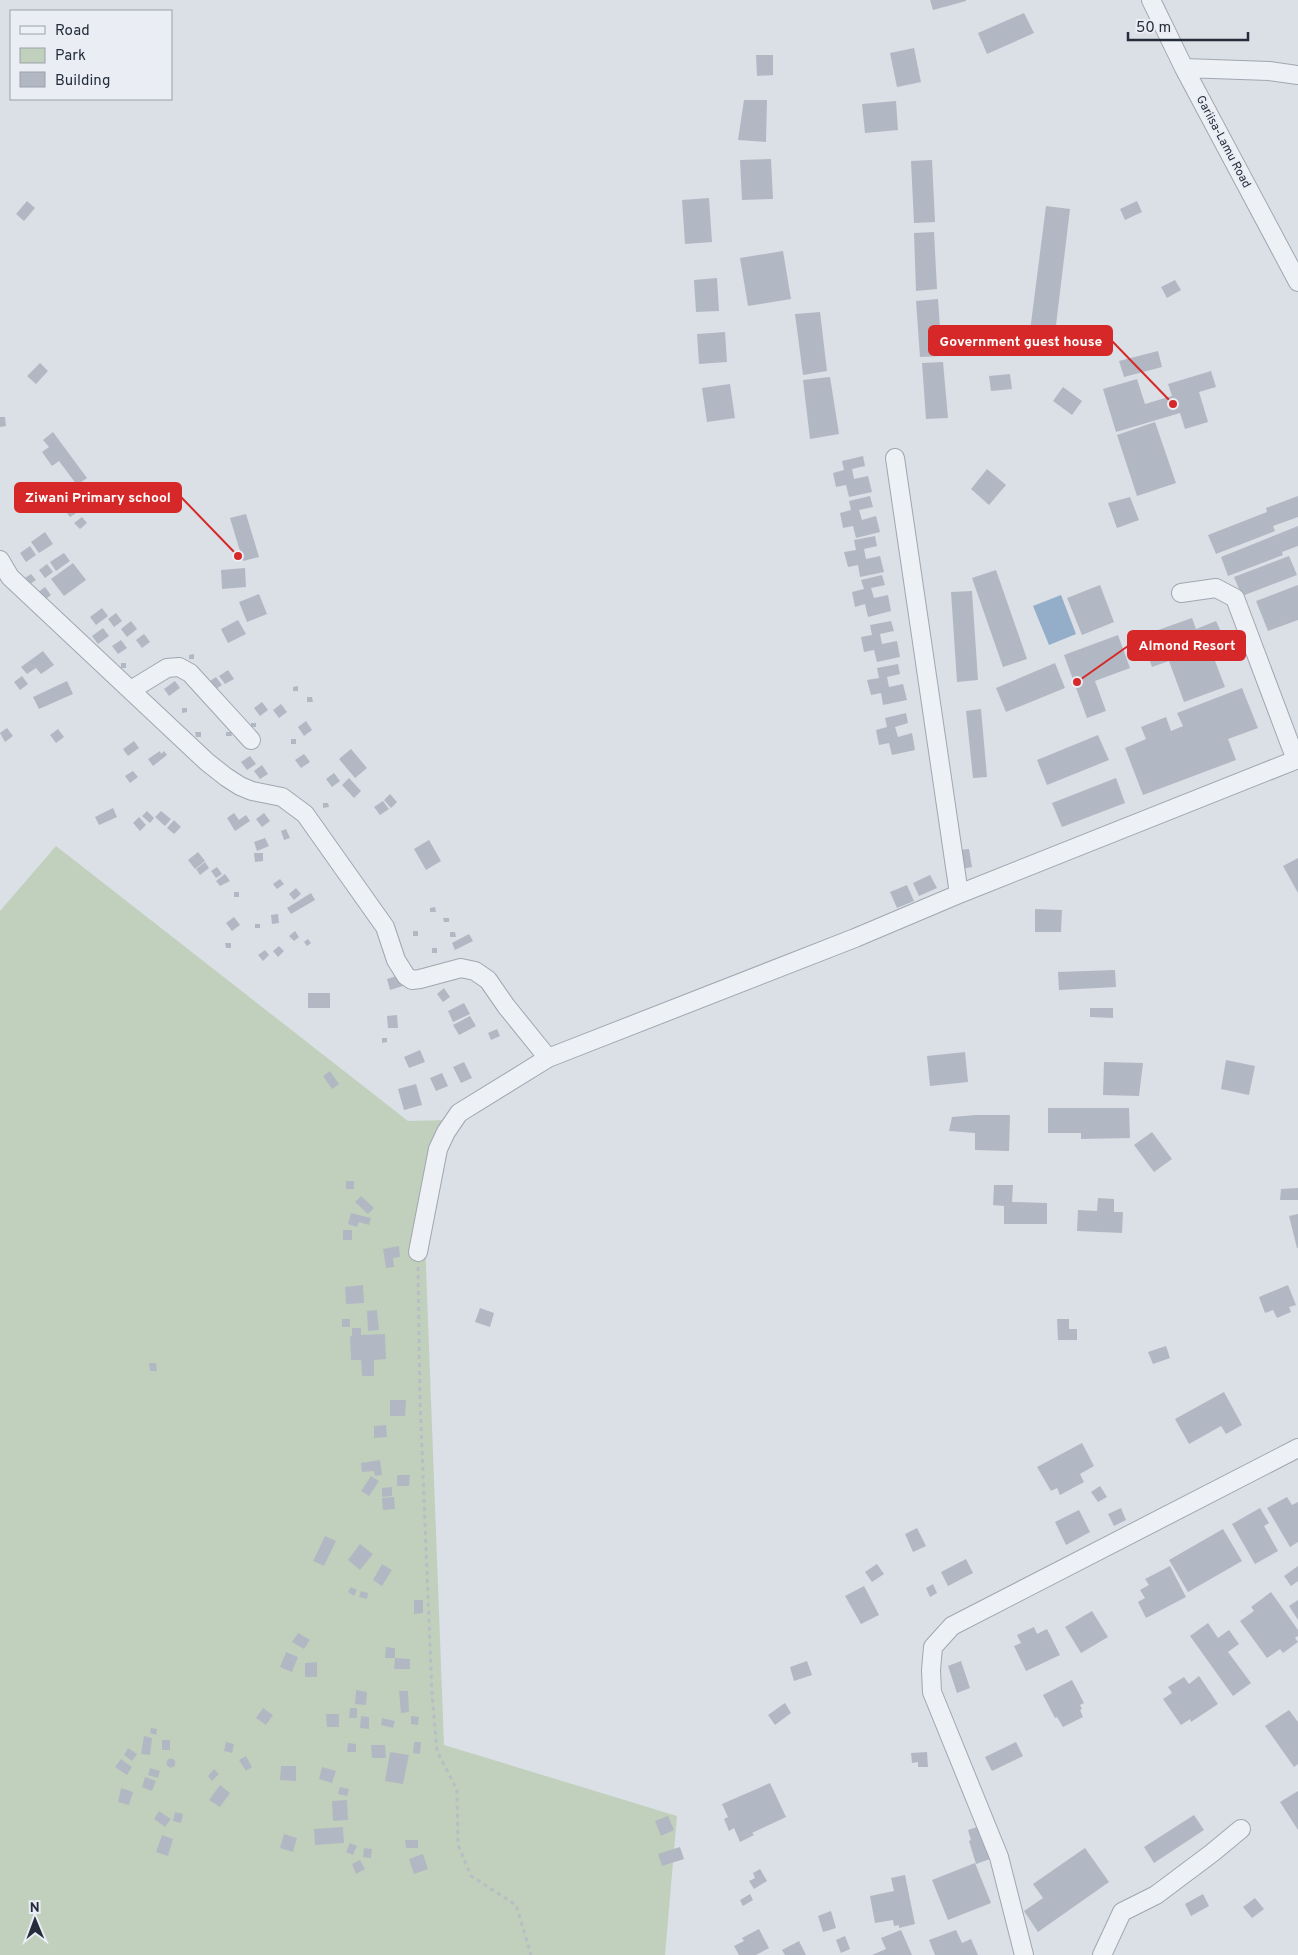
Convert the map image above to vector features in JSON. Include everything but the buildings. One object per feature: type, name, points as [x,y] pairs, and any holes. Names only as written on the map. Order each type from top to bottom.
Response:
[{"type":"street","name":"Gariisa-Lamu Road","points":[[1151,0],[1184,68],[1298,282]]},
{"type":"street","points":[[1184,68],[1269,71],[1298,75]]},
{"type":"street","points":[[895,458],[959,894]]},
{"type":"street","points":[[0,560],[10,577],[226,778],[252,791],[282,797],[306,814],[385,927],[396,960],[406,976],[412,980],[461,968],[475,971],[488,980],[506,1006],[548,1058]]},
{"type":"street","points":[[418,1252],[438,1149],[446,1132],[459,1113],[548,1058],[855,938],[959,894],[1297,759],[1235,598],[1216,588],[1180,593]]},
{"type":"street","points":[[130,690],[167,668],[180,667],[190,673],[251,740]]},
{"type":"street","points":[[1024,1955],[1021,1951],[999,1857],[932,1692],[933,1648],[952,1626],[1298,1448]]},
{"type":"street","points":[[1102,1955],[1122,1912],[1156,1895],[1212,1853],[1241,1828]]},
{"type":"path","points":[[418,1252],[420,1401],[432,1694],[437,1751],[457,1790],[458,1845],[471,1876],[516,1905],[531,1955]]},
{"type":"green space","points":[[56,846],[408,1121],[451,1120],[425,1241],[444,1745],[677,1816],[665,1955],[0,1955],[0,911]]},
{"type":"water","points":[[1061,595],[1076,634],[1049,645],[1033,606]]},
{"type":"place","name":"Government guest house","points":[[1173,404]]},
{"type":"place","name":"Ziwani Primary school","points":[[238,556]]},
{"type":"place","name":"Almond Resort","points":[[1077,682]]}]
